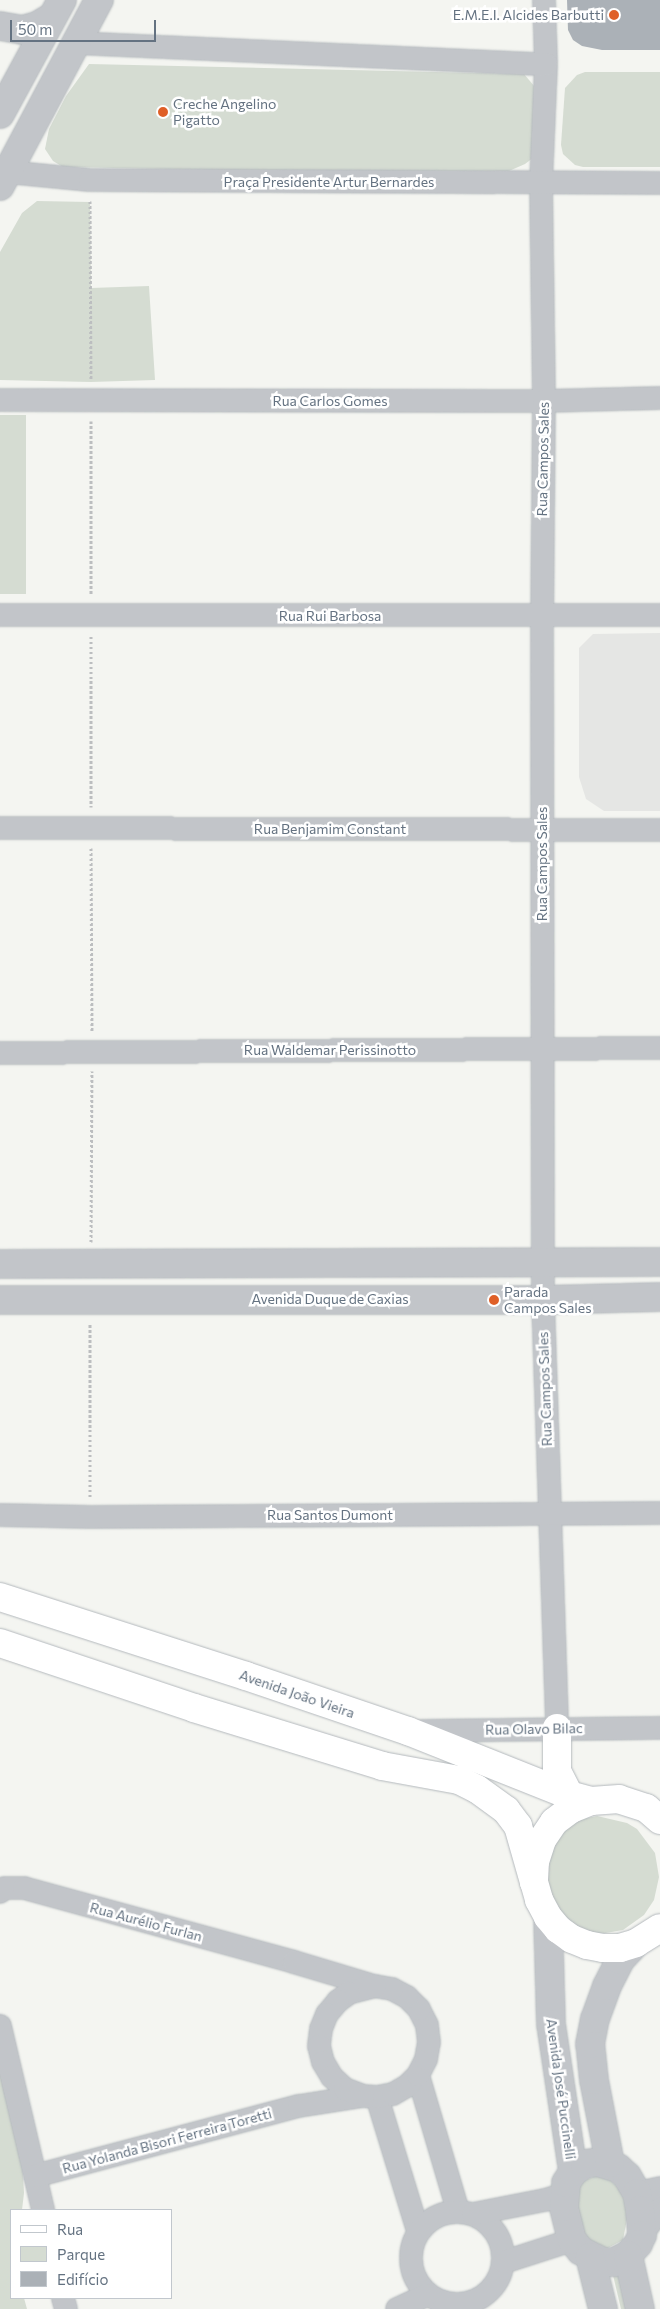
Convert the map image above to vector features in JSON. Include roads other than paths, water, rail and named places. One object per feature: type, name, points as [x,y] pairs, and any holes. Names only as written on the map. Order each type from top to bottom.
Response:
[{"type":"main road","name":"Avenida João Vieira","points":[[0,1597],[246,1676],[408,1731],[580,1798]]},
{"type":"main road","points":[[0,1644],[194,1708],[382,1766],[459,1780],[477,1789],[506,1810],[518,1826],[539,1900],[548,1917],[565,1934],[587,1945],[603,1948],[620,1948],[636,1943],[660,1928]]},
{"type":"main road","points":[[557,1728],[557,1771],[580,1798],[619,1799],[646,1808],[660,1820]]},
{"type":"main road","points":[[534,1882],[535,1861],[542,1840],[554,1822],[571,1809],[580,1798]]},
{"type":"street","points":[[2,176],[99,0]]},
{"type":"street","name":"Rua Campos Sales","points":[[544,0],[546,64],[541,183],[544,401],[542,616],[543,1300],[557,1728]]},
{"type":"street","points":[[0,26],[10,30],[22,30],[36,26],[57,9]]},
{"type":"street","points":[[0,114],[57,9]]},
{"type":"street","points":[[75,43],[546,64]]},
{"type":"street","name":"Praça Presidente Artur Bernardes","points":[[2,176],[90,180],[660,183]]},
{"type":"street","name":"Rua Carlos Gomes","points":[[0,400],[544,401],[660,398]]},
{"type":"street","name":"Rua Rui Barbosa","points":[[0,615],[660,615]]},
{"type":"street","name":"Rua Benjamim Constant","points":[[0,828],[660,830]]},
{"type":"street","name":"Rua Waldemar Perissinotto","points":[[0,1052],[660,1048]]},
{"type":"street","points":[[0,1264],[660,1262]]},
{"type":"street","name":"Avenida Duque de Caxias","points":[[0,1300],[543,1300],[660,1297]]},
{"type":"street","name":"Rua Santos Dumont","points":[[0,1515],[660,1513]]},
{"type":"street","name":"Rua Olavo Bilac","points":[[408,1731],[660,1728]]},
{"type":"street","name":"Rua Aurélio Furlan","points":[[0,1892],[5,1888],[24,1888],[375,1986]]},
{"type":"street","name":"Avenida José Puccinelli","points":[[548,1917],[550,2024],[569,2183]]},
{"type":"street","points":[[610,2164],[594,2080],[590,2044],[595,2019],[607,1986],[620,1960],[636,1943]]},
{"type":"street","name":"Rua Aurélio Furlan","points":[[294,1962],[338,2001]]},
{"type":"street","points":[[375,1986],[392,1989],[407,1997],[419,2010],[427,2025],[429,2042],[426,2059],[418,2075],[407,2086],[393,2094],[370,2096],[345,2089],[332,2077],[323,2062],[320,2046],[320,2029],[327,2014],[338,2001],[349,1993],[375,1986]]},
{"type":"street","points":[[0,2026],[43,2209]]},
{"type":"street","points":[[397,2309],[433,2301],[460,2305],[484,2303],[500,2276],[504,2262],[501,2242],[490,2225],[466,2212],[418,2075]]},
{"type":"street","name":"Rua Yolanda Bisori Ferreira Toretti","points":[[299,2106],[332,2077]]},
{"type":"street","points":[[370,2096],[418,2231]]},
{"type":"street","name":"Rua Yolanda Bisori Ferreira Toretti","points":[[35,2176],[299,2106],[370,2096]]},
{"type":"street","points":[[433,2301],[416,2282],[410,2265],[411,2247],[418,2231],[435,2216],[545,2200],[569,2183],[585,2164],[598,2162],[610,2164],[648,2191],[635,2245],[640,2308]]},
{"type":"street","points":[[569,2183],[564,2207],[603,2309]]},
{"type":"street","points":[[504,2262],[581,2248],[603,2262],[614,2262],[635,2245],[660,2209]]},
{"type":"place","name":"E.M.E.I. Alcides Barbutti","points":[[614,15]]},
{"type":"place","name":"Creche Angelino Pigatto","points":[[163,112]]},
{"type":"place","name":"Parada Campos Sales","points":[[494,1300]]}]
